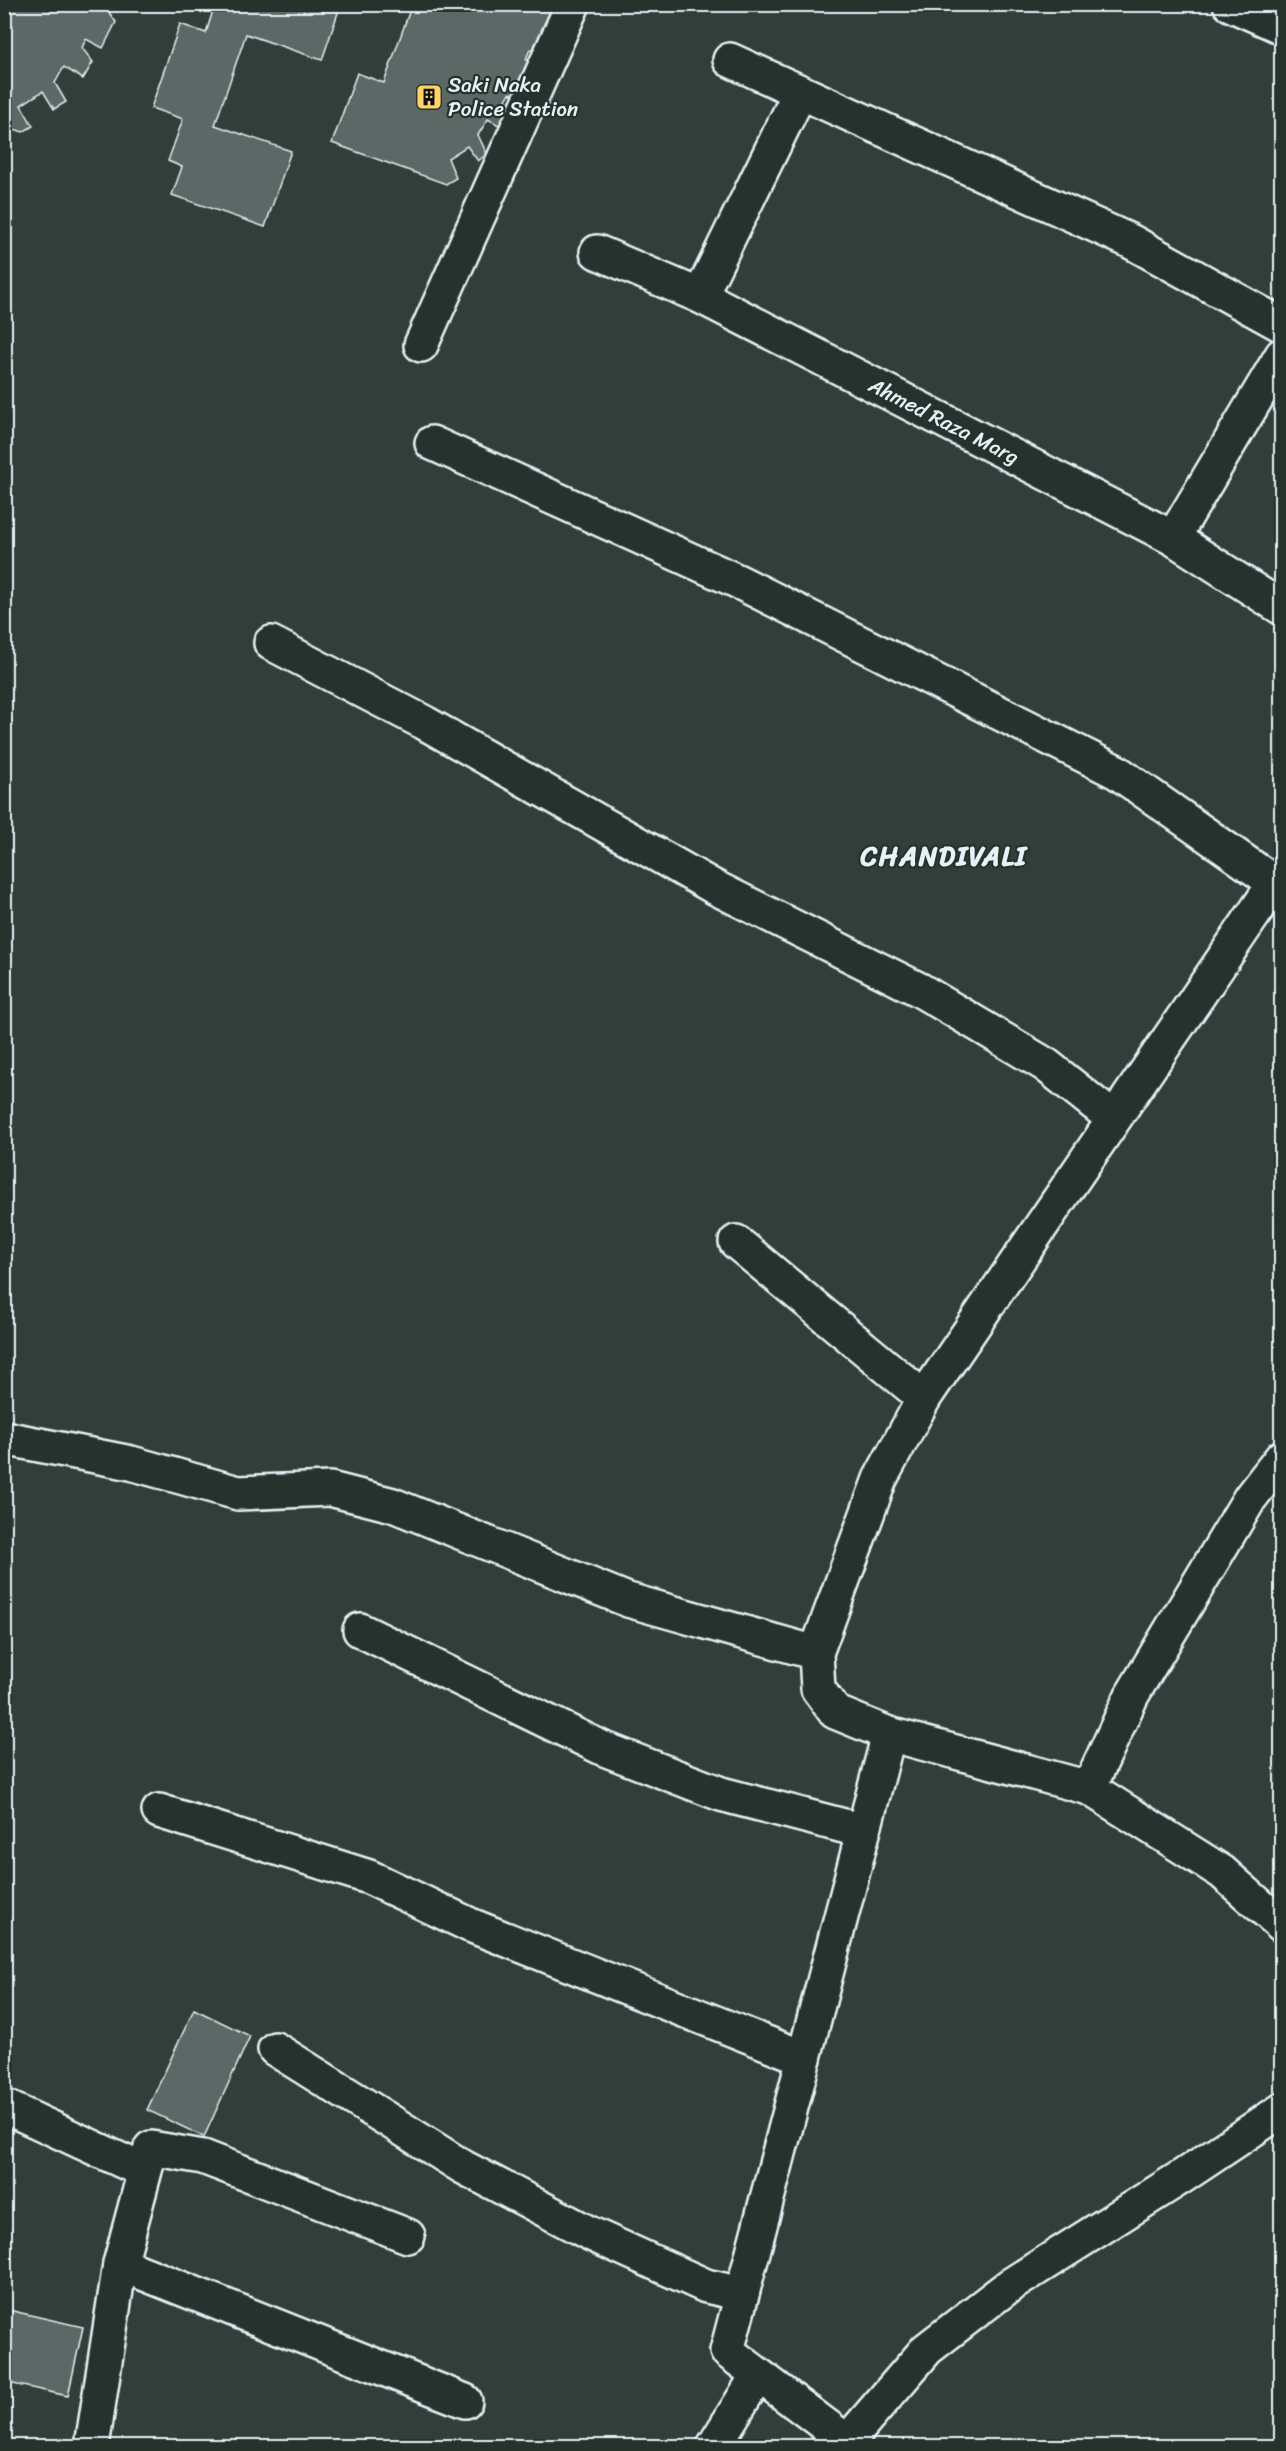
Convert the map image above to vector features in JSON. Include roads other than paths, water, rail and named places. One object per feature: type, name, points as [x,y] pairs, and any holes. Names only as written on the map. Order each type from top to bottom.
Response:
[{"type":"street","points":[[421,345],[573,4]]},
{"type":"street","points":[[1230,4],[1281,27]]},
{"type":"street","points":[[730,60],[1130,241],[1281,325]]},
{"type":"street","points":[[700,296],[800,92]]},
{"type":"street","name":"Ahmed Raza Marg","points":[[597,252],[700,296],[1173,538],[1281,608]]},
{"type":"street","points":[[1173,538],[1281,355]]},
{"type":"street","points":[[432,443],[737,581],[1117,772],[1275,883],[924,1398],[880,1479],[816,1653],[818,1689],[835,1712],[889,1734],[1089,1788],[1222,1872],[1281,1925]]},
{"type":"street","points":[[271,643],[425,723],[714,887],[920,990],[1046,1065],[1114,1119]]},
{"type":"street","points":[[736,1242],[924,1398]]},
{"type":"street","points":[[4,1438],[131,1463],[238,1493],[330,1489],[393,1505],[628,1600],[816,1653]]},
{"type":"street","points":[[1089,1788],[1132,1695],[1251,1498],[1281,1457]]},
{"type":"street","points":[[360,1630],[602,1748],[721,1794],[863,1831]]},
{"type":"street","points":[[889,1734],[727,2350],[850,2444],[927,2349],[936,2342],[1009,2286],[1183,2176],[1281,2110]]},
{"type":"street","points":[[159,1811],[369,1877],[470,1925],[804,2058]]},
{"type":"street","points":[[275,2049],[463,2167],[578,2227],[706,2286],[742,2294]]},
{"type":"street","points":[[4,2106],[144,2171]]},
{"type":"street","points":[[92,2446],[120,2264],[151,2148],[203,2157],[408,2236]]},
{"type":"street","points":[[120,2264],[465,2401]]},
{"type":"street","points":[[714,2446],[758,2375]]},
{"type":"place","name":"Saki Naka Police Station","points":[[429,97]]},
{"type":"district","name":"CHANDIVALI","points":[[944,856]]}]
